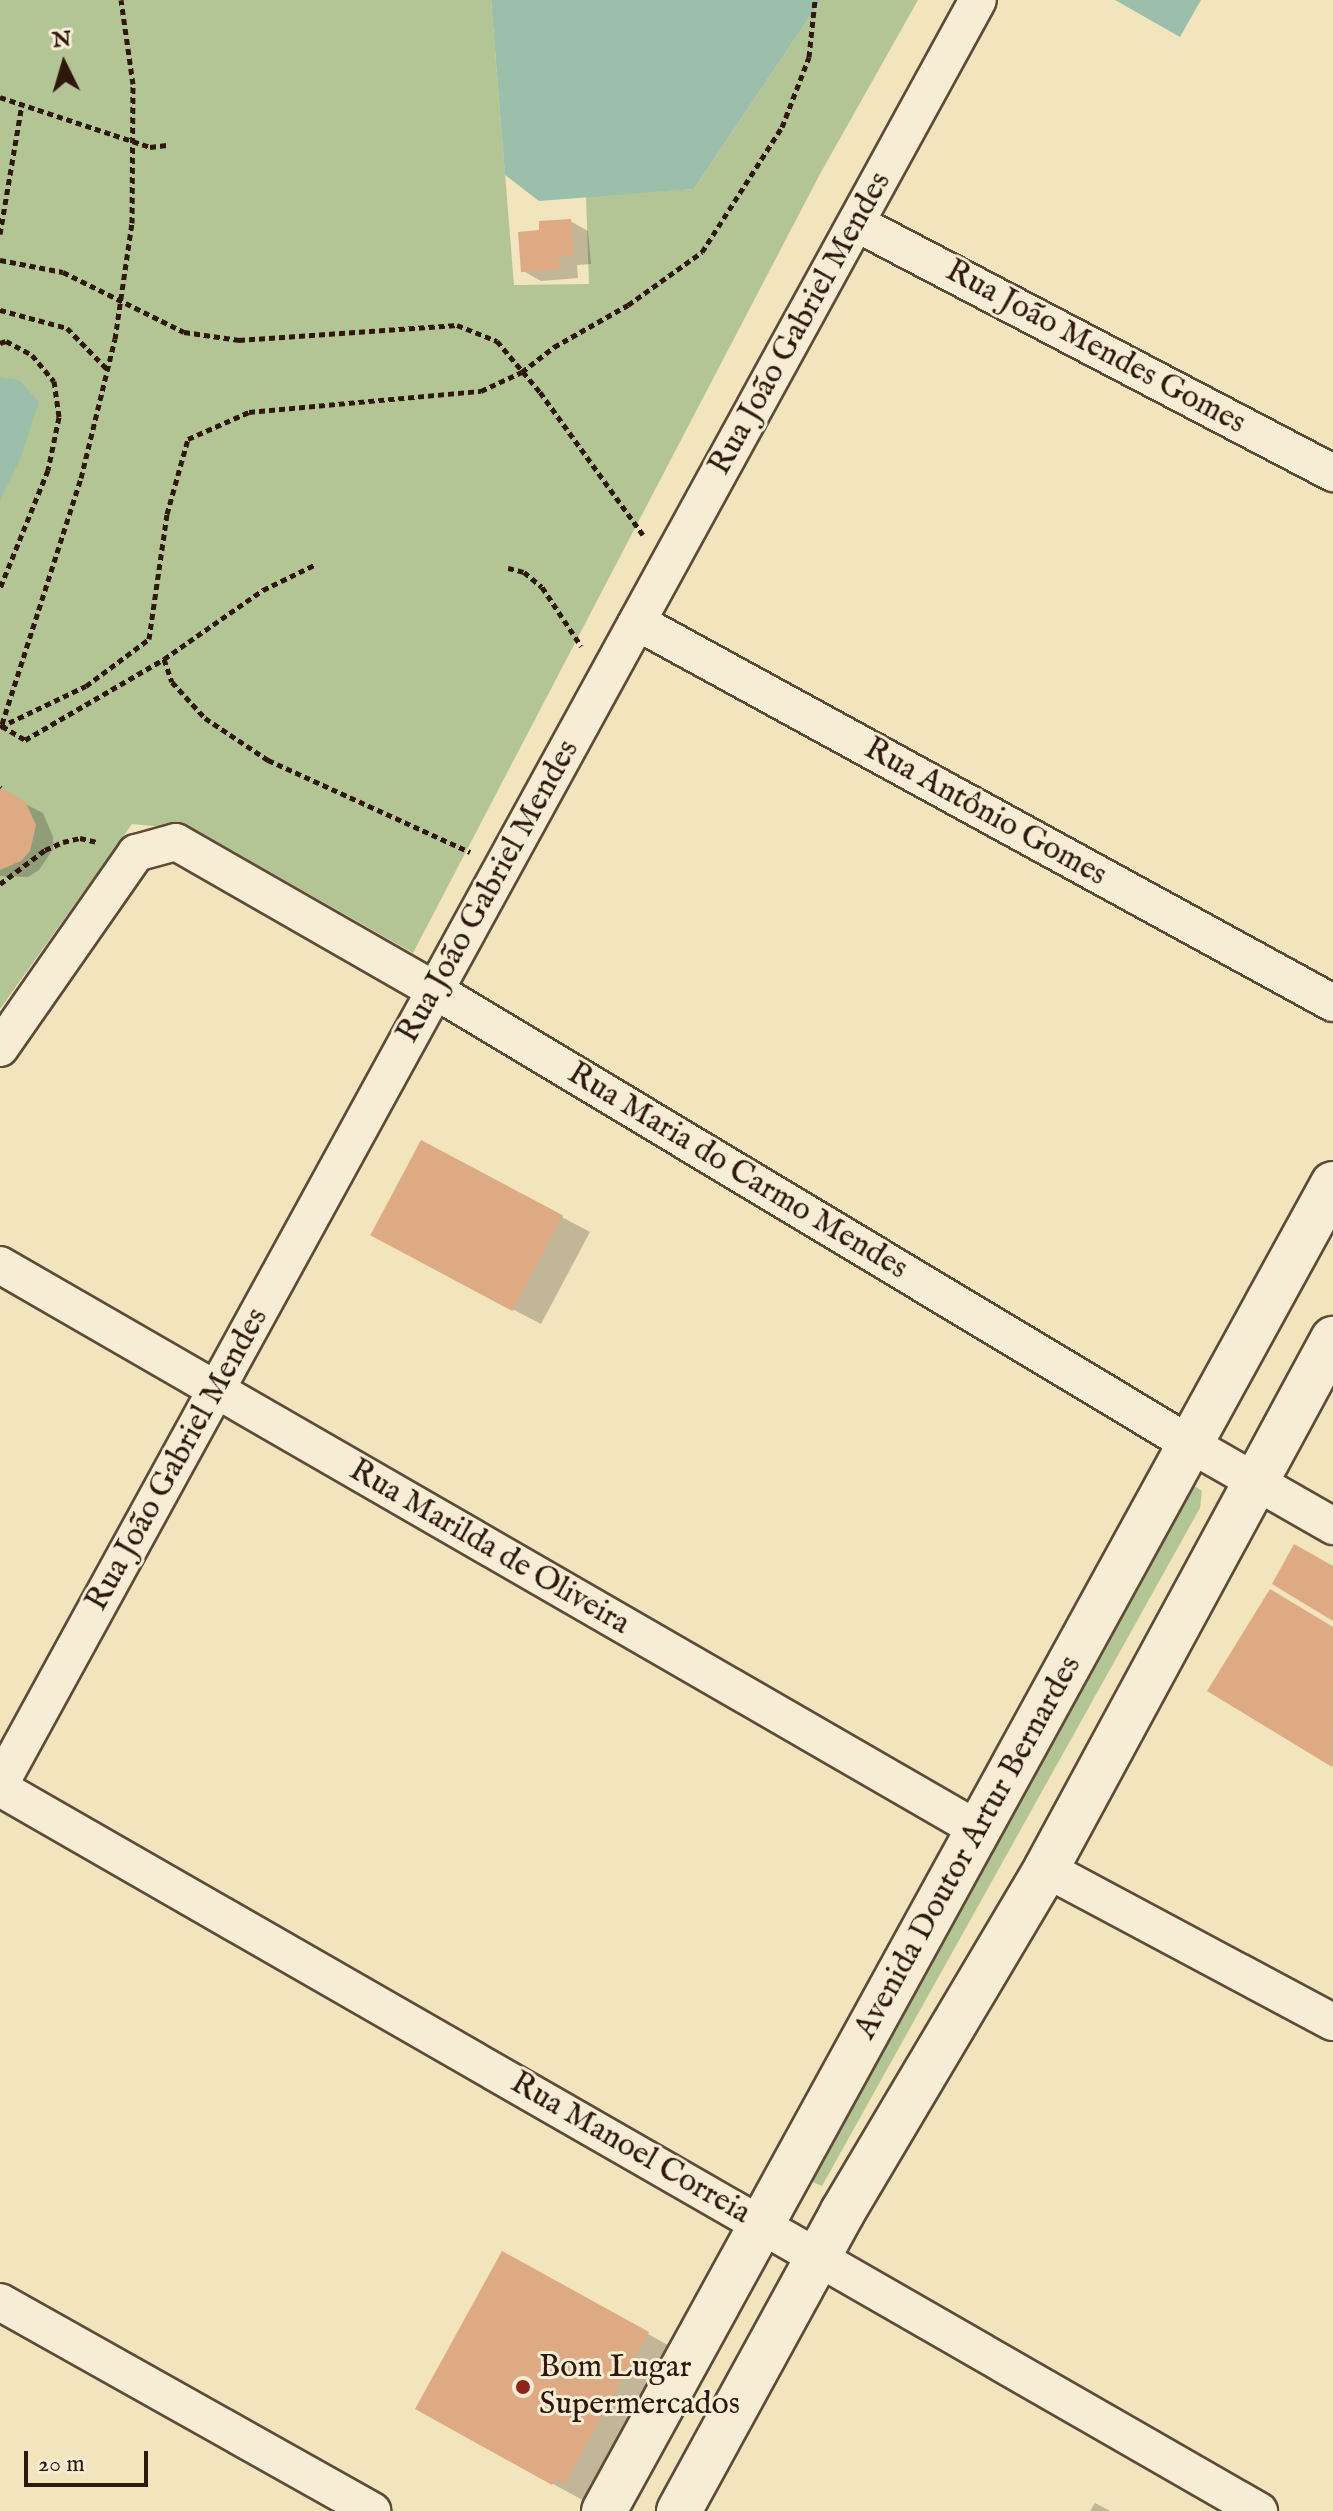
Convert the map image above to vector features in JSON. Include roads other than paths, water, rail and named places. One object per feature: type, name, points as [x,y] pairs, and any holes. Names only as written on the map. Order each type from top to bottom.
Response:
[{"type":"main road","name":"Avenida Doutor Artur Bernardes","points":[[604,2511],[1333,1184]]},
{"type":"main road","points":[[679,2511],[817,2257],[1046,1869],[1333,1339]]},
{"type":"street","name":"Rua João Gabriel Mendes","points":[[0,1786],[978,0]]},
{"type":"street","name":"Rua João Mendes Gomes","points":[[856,223],[1333,473]]},
{"type":"street","name":"Rua Antônio Gomes","points":[[637,622],[1333,1003]]},
{"type":"street","name":"Rua Maria do Carmo Mendes","points":[[0,1048],[136,853],[176,842],[436,991],[1190,1444],[1333,1526]]},
{"type":"street","name":"Rua Marilda de Oliveira","points":[[0,1265],[979,1830]]},
{"type":"street","name":"Rua Manoel Correia","points":[[0,1786],[1259,2511]]},
{"type":"street","points":[[1046,1869],[1333,2022]]},
{"type":"street","points":[[0,2302],[372,2511]]},
{"type":"place","name":"Bom Lugar Supermercados","points":[[523,2387]]}]
